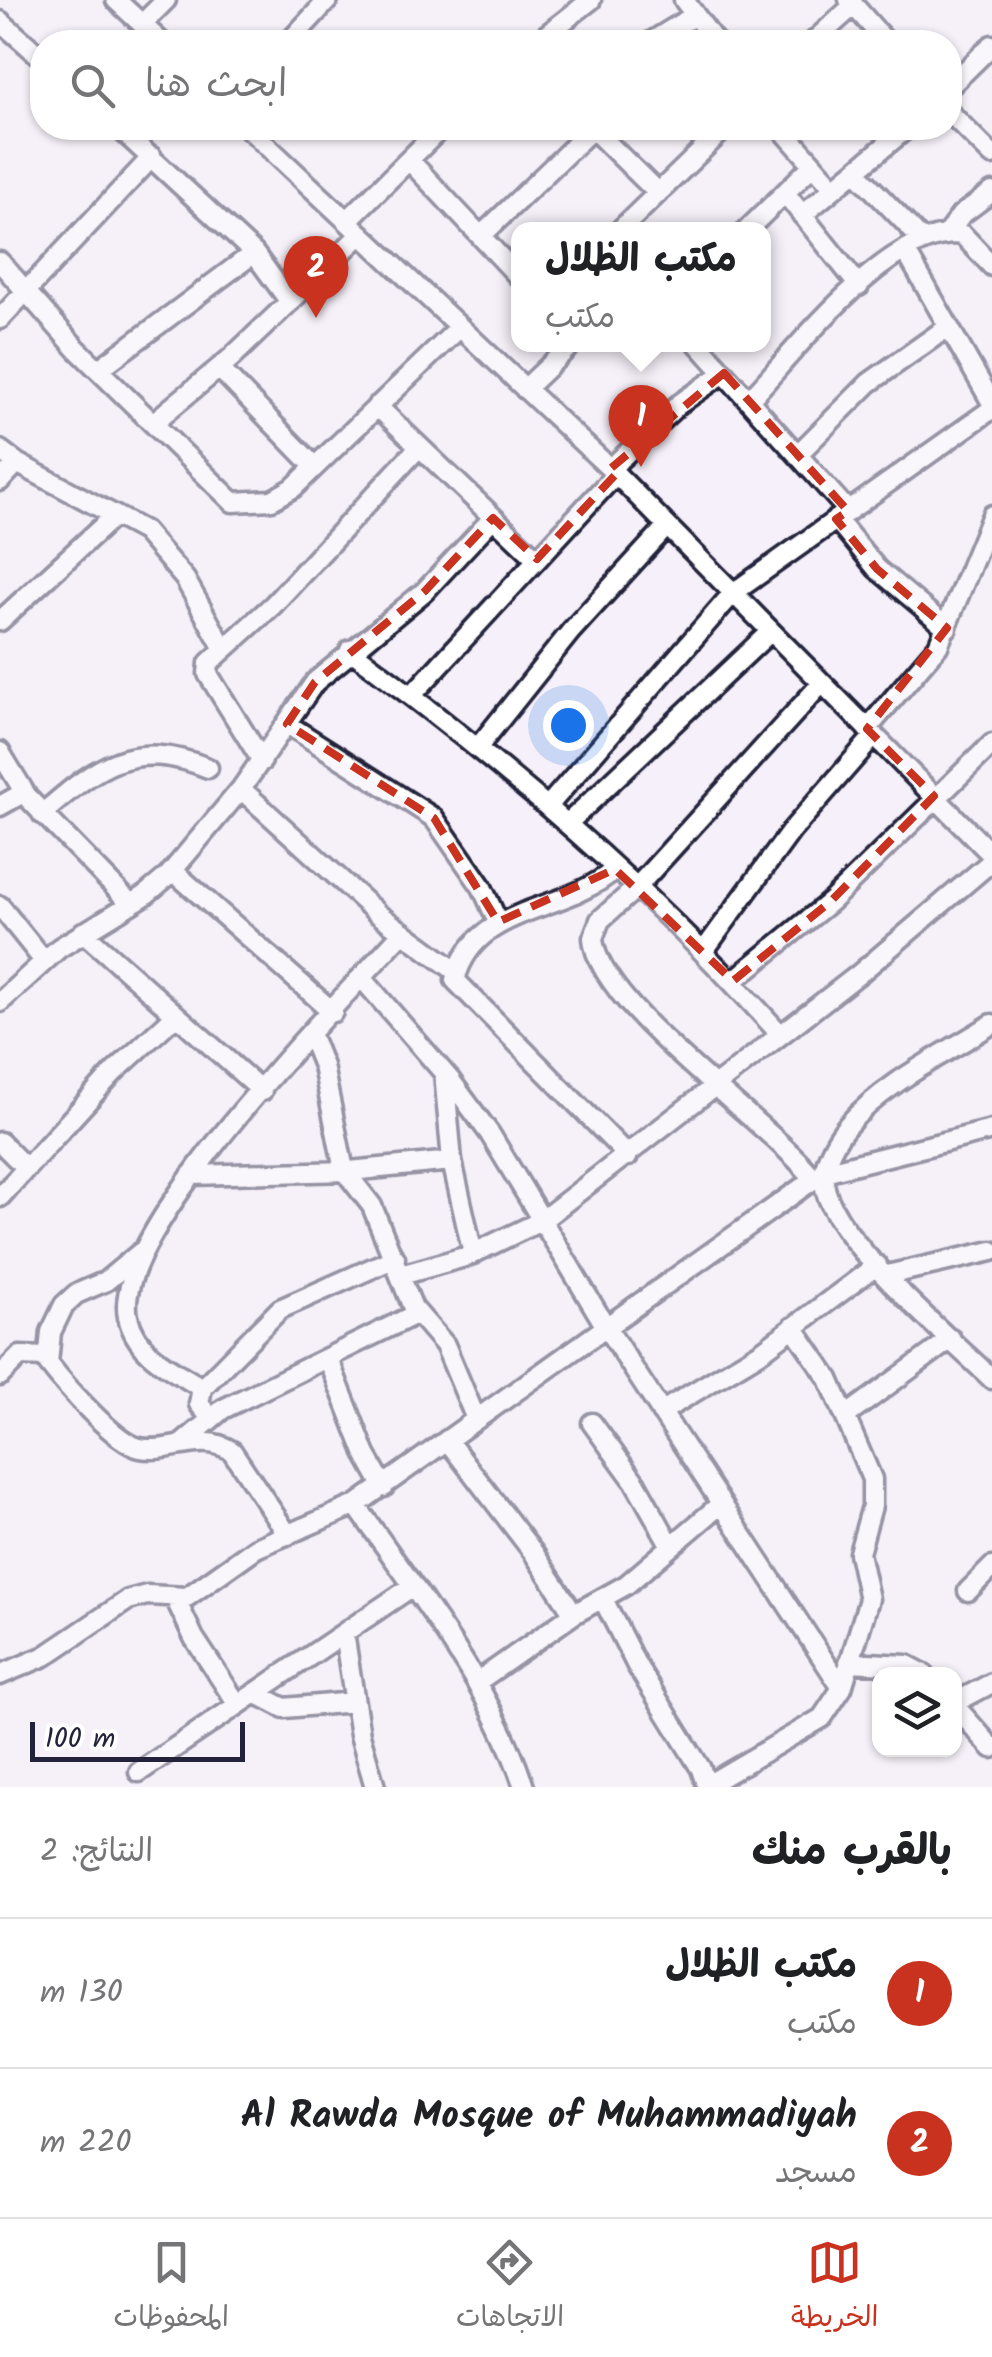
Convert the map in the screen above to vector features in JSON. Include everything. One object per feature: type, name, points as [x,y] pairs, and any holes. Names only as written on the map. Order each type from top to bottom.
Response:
[{"type":"street","points":[[116,0],[148,30]]},
{"type":"street","points":[[142,24],[166,0]]},
{"type":"street","points":[[300,30],[328,0]]},
{"type":"street","points":[[552,30],[591,0]]},
{"type":"street","points":[[825,30],[852,3],[876,30]]},
{"type":"street","points":[[664,30],[689,8],[706,30]]},
{"type":"street","points":[[0,20],[30,47]]},
{"type":"street","points":[[962,74],[992,45]]},
{"type":"street","points":[[962,125],[992,156]]},
{"type":"street","points":[[132,140],[254,253],[290,302]]},
{"type":"street","points":[[211,1418],[199,1404],[202,1388],[280,1309],[398,1266],[473,1254],[542,1220],[859,974],[992,858],[613,471],[261,140]]},
{"type":"street","points":[[154,422],[290,302],[429,140]]},
{"type":"street","points":[[482,236],[580,140]]},
{"type":"street","points":[[604,140],[658,193]]},
{"type":"street","points":[[628,222],[713,140]]},
{"type":"street","points":[[791,140],[834,188]]},
{"type":"street","points":[[802,215],[892,140]]},
{"type":"street","points":[[0,318],[152,158]]},
{"type":"street","points":[[408,160],[511,268]]},
{"type":"street","points":[[755,222],[813,165]]},
{"type":"street","points":[[855,171],[923,241]]},
{"type":"street","points":[[946,235],[961,215],[992,192]]},
{"type":"street","points":[[785,193],[859,286]]},
{"type":"street","points":[[749,400],[859,286],[904,250],[946,235],[968,239],[992,266]]},
{"type":"street","points":[[548,806],[734,593],[992,406],[904,250]]},
{"type":"street","points":[[99,368],[254,253]]},
{"type":"street","points":[[0,262],[233,502],[272,500],[293,488],[460,327]]},
{"type":"street","points":[[798,454],[869,383],[948,327]]},
{"type":"street","points":[[526,389],[564,352]]},
{"type":"street","points":[[705,352],[798,454],[877,569],[947,628]]},
{"type":"street","points":[[219,368],[314,466]]},
{"type":"street","points":[[412,696],[613,471],[678,404],[724,373]]},
{"type":"street","points":[[377,406],[537,559]]},
{"type":"street","points":[[262,761],[208,674],[212,658],[273,604],[419,447]]},
{"type":"street","points":[[0,450],[144,531],[167,555],[224,647]]},
{"type":"street","points":[[0,481],[17,463]]},
{"type":"street","points":[[703,952],[792,830],[912,681],[947,628],[975,546],[992,515]]},
{"type":"street","points":[[0,621],[114,516]]},
{"type":"street","points":[[0,1002],[44,961],[131,904],[173,871],[241,789],[315,682],[424,591],[492,518]]},
{"type":"street","points":[[480,746],[571,631],[667,526]]},
{"type":"street","points":[[567,824],[771,631]]},
{"type":"street","points":[[350,650],[480,746],[548,806],[703,952],[780,1034]]},
{"type":"street","points":[[822,682],[636,888],[600,920],[593,945],[603,966],[648,1023],[712,1087],[819,1175],[836,1215],[882,1270],[992,1379]]},
{"type":"street","points":[[288,724],[434,818],[482,887],[498,922]]},
{"type":"street","points":[[732,981],[831,901],[934,796],[992,744]]},
{"type":"street","points":[[0,752],[24,793],[42,814],[131,904]]},
{"type":"street","points":[[42,814],[103,765],[124,758],[160,754],[208,768]]},
{"type":"street","points":[[241,789],[403,932],[457,972]]},
{"type":"street","points":[[0,806],[24,793]]},
{"type":"street","points":[[615,868],[574,897],[498,922],[474,941],[457,972],[457,986],[628,1156]]},
{"type":"street","points":[[173,871],[332,1012]]},
{"type":"street","points":[[0,906],[44,961]]},
{"type":"street","points":[[83,932],[262,1091]]},
{"type":"street","points":[[202,1388],[146,1352],[134,1335],[127,1306],[145,1248],[191,1176],[403,932]]},
{"type":"street","points":[[362,978],[444,1073],[490,1134],[660,1412],[842,1688]]},
{"type":"street","points":[[0,1197],[114,1072],[175,1016]]},
{"type":"street","points":[[819,1175],[838,1138],[865,1108],[992,1024]]},
{"type":"street","points":[[310,1036],[322,1066],[344,1170],[372,1206],[416,1314],[445,1346],[476,1420]]},
{"type":"street","points":[[444,1073],[452,1161],[473,1254]]},
{"type":"street","points":[[0,1675],[44,1656],[128,1600],[147,1595],[176,1600],[203,1589],[256,1548],[356,1505],[819,1175],[992,1130]]},
{"type":"street","points":[[0,1142],[26,1168]]},
{"type":"street","points":[[191,1176],[452,1161]]},
{"type":"street","points":[[46,1357],[54,1323],[69,1299],[106,1280],[145,1248]]},
{"type":"street","points":[[660,1412],[762,1351],[882,1270],[992,1251]]},
{"type":"street","points":[[184,1442],[211,1418],[416,1314]]},
{"type":"street","points":[[603,1599],[637,1666],[701,1768],[707,1786],[822,1718],[842,1688],[869,1599],[859,1553],[873,1492],[867,1461],[829,1378],[793,1327]]},
{"type":"street","points":[[846,1416],[951,1338]]},
{"type":"street","points":[[0,1376],[20,1356],[46,1357]]},
{"type":"street","points":[[46,1357],[73,1392],[126,1442],[145,1448],[184,1442],[214,1443],[232,1451],[288,1535]]},
{"type":"street","points":[[328,1358],[366,1454],[384,1487]]},
{"type":"street","points":[[592,1423],[635,1482],[670,1546]]},
{"type":"street","points":[[447,1440],[534,1552],[574,1614]]},
{"type":"street","points":[[477,1682],[574,1614],[603,1599],[721,1504]]},
{"type":"street","points":[[356,1505],[477,1682],[524,1787]]},
{"type":"street","points":[[968,1591],[992,1567]]},
{"type":"street","points":[[139,1772],[412,1586]]},
{"type":"street","points":[[176,1600],[194,1638],[238,1704]]},
{"type":"street","points":[[344,1633],[354,1702],[375,1787]]},
{"type":"street","points":[[849,1662],[911,1667]]},
{"type":"street","points":[[962,1700],[992,1683]]},
{"type":"street","points":[[255,1693],[284,1708],[354,1702]]},
{"type":"street","points":[[962,1713],[992,1748]]},
{"type":"highlighted area","points":[[724,373],[848,511],[836,519],[877,569],[947,628],[867,729],[934,796],[831,901],[733,981],[615,869],[498,922],[434,818],[287,724],[315,682],[425,591],[493,518],[537,559],[616,474],[610,469]]},
{"type":"place","name":"Al Rawda Mosque of Muhammadiyah","points":[[316,318]]},
{"type":"place","name":"مكتب الظلال","points":[[641,467]]}]
